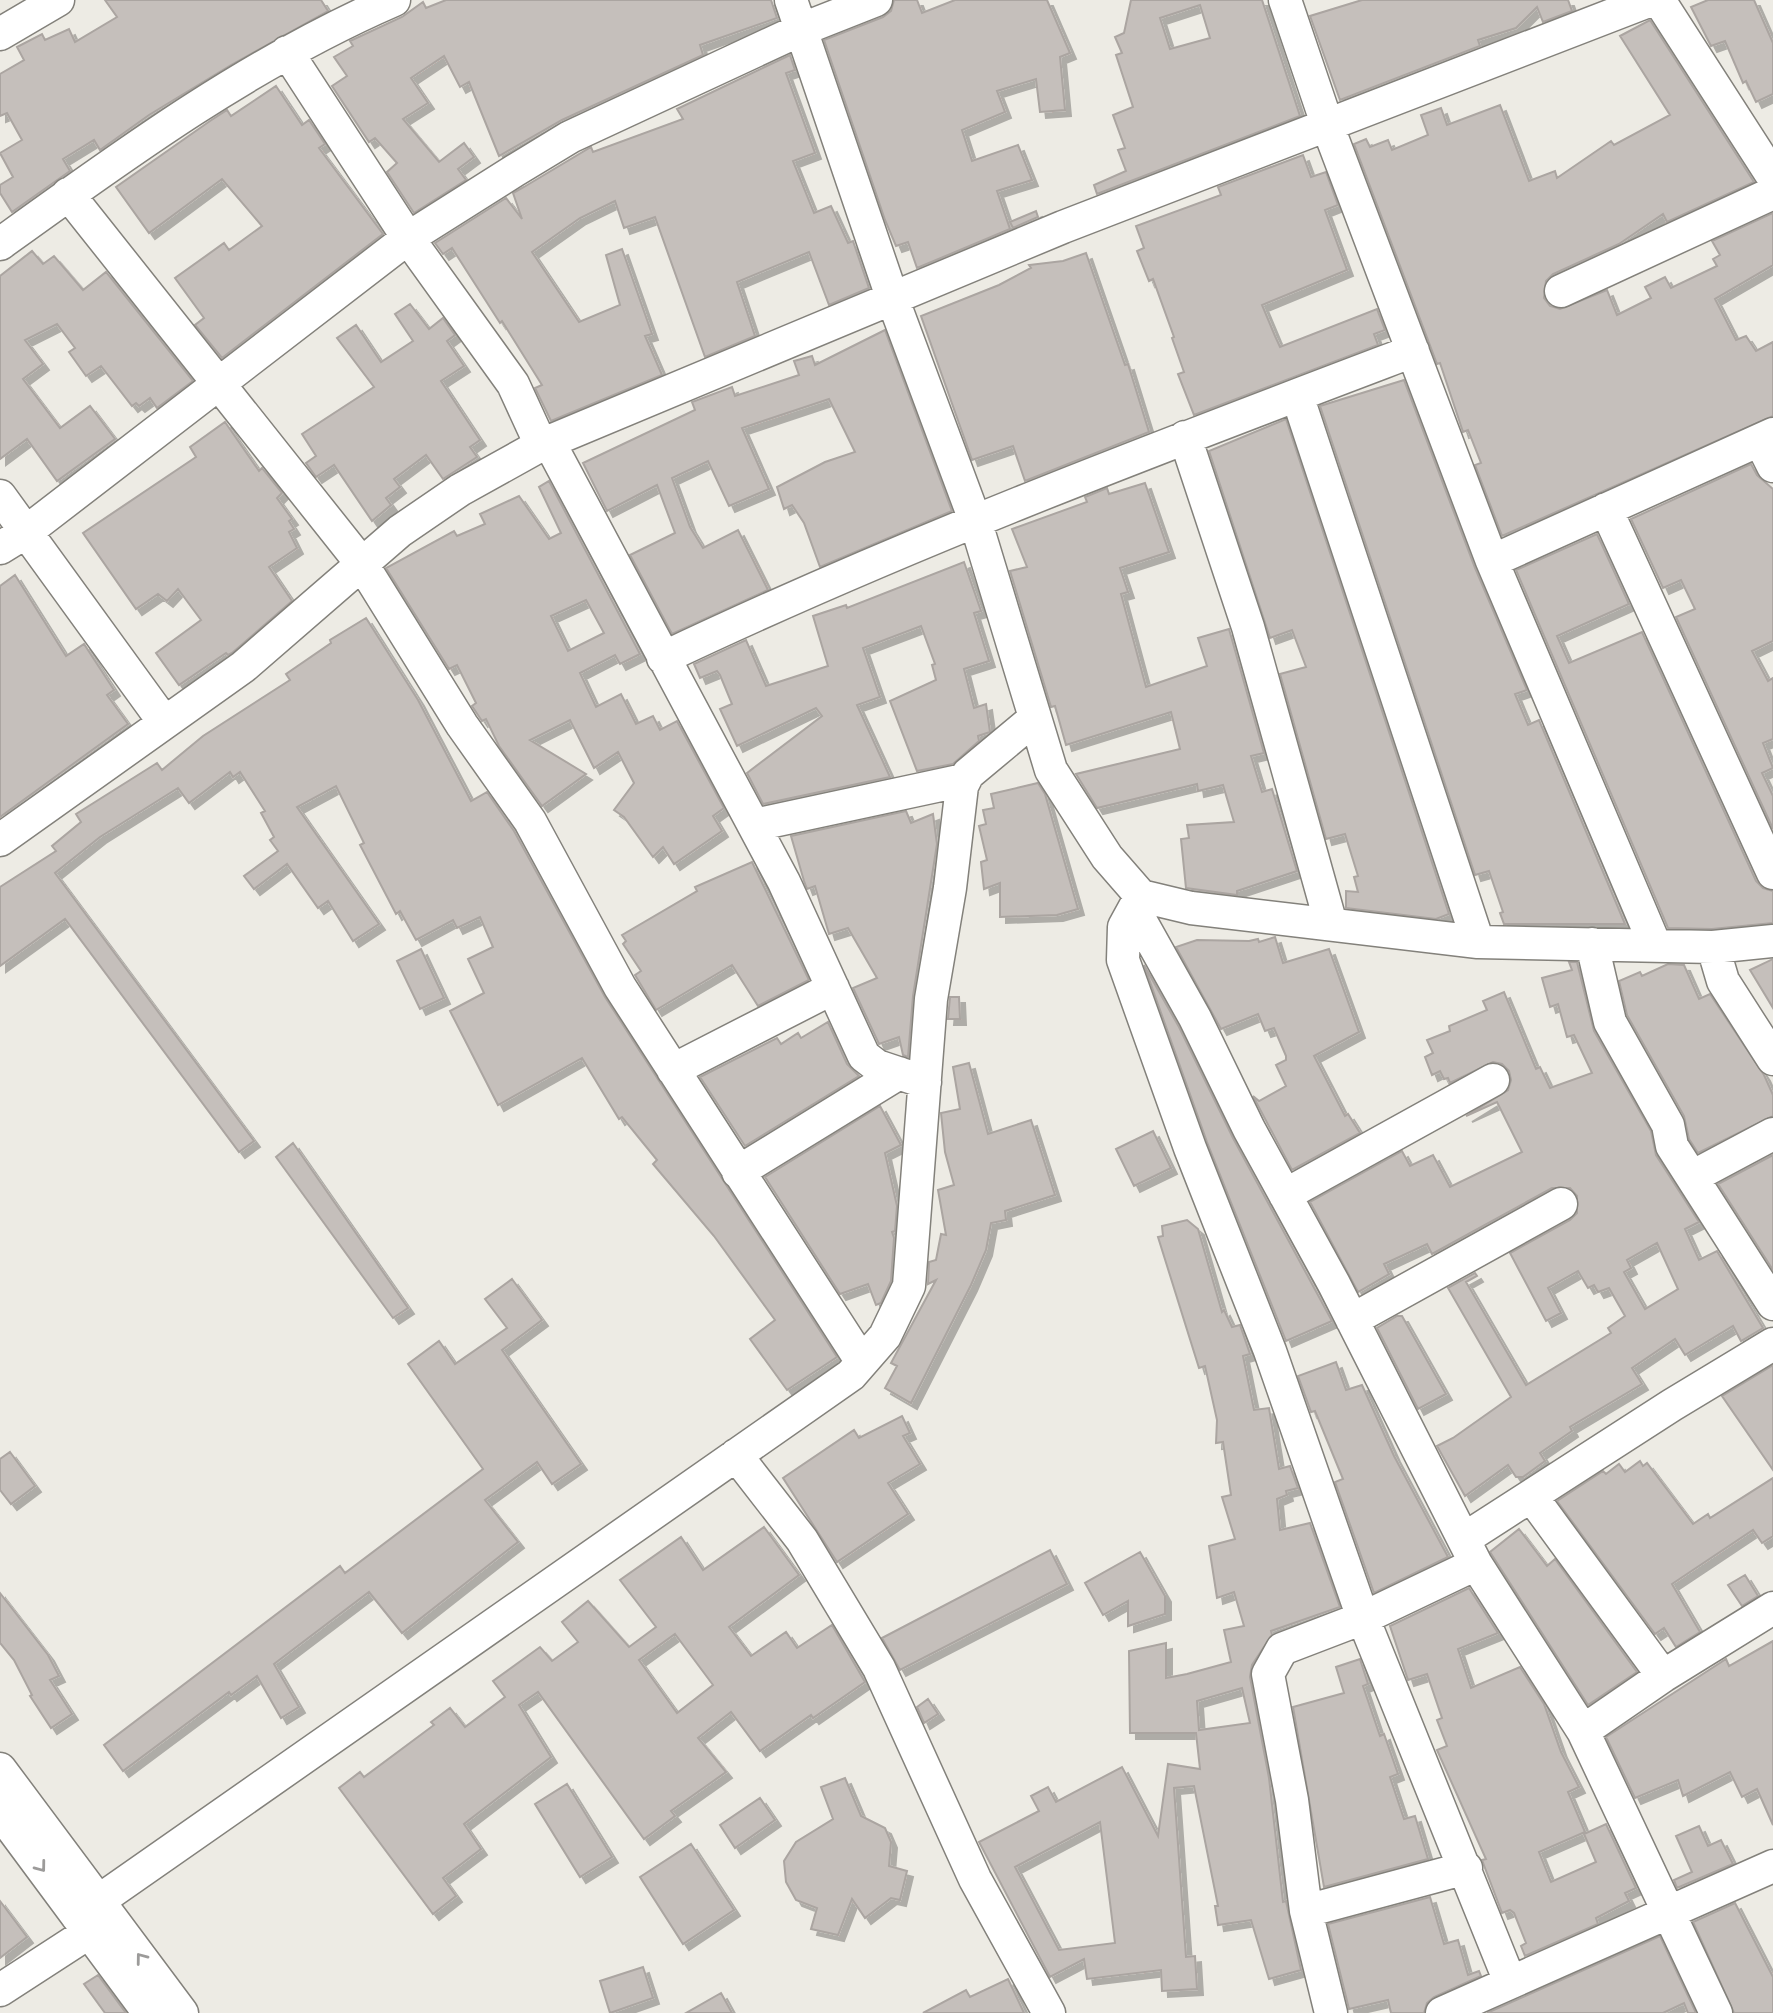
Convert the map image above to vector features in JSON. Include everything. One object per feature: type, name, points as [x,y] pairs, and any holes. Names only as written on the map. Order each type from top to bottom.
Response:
[{"type":"street","points":[[0,34],[58,0]]},
{"type":"street","points":[[0,244],[157,131],[329,28],[394,0]]},
{"type":"street","points":[[0,548],[26,532],[220,385],[408,238],[570,137],[796,15],[876,0]]},
{"type":"street","points":[[1285,0],[1328,127],[1492,561],[1655,944]]},
{"type":"street","points":[[0,840],[243,667],[400,531],[460,490],[545,443],[894,300],[1063,227],[1328,127],[1651,0]]},
{"type":"street","points":[[1659,0],[1773,177]]},
{"type":"street","points":[[796,15],[894,300],[976,523],[1051,770],[1137,902],[1470,1552],[1583,1731],[1716,2013]]},
{"type":"street","points":[[286,52],[408,238],[513,384],[784,882],[864,1056],[877,1066],[912,1078]]},
{"type":"street","points":[[1561,291],[1773,193]]},
{"type":"street","points":[[68,194],[362,564],[462,725],[530,821],[620,987],[862,1362]]},
{"type":"street","points":[[663,658],[783,601],[1185,438],[1413,351]]},
{"type":"street","points":[[1297,395],[1478,942]]},
{"type":"street","points":[[1185,438],[1248,627],[1331,924]]},
{"type":"street","points":[[1492,561],[1606,509],[1769,447]]},
{"type":"street","points":[[0,496],[164,722]]},
{"type":"street","points":[[1606,509],[1773,873]]},
{"type":"street","points":[[754,825],[964,780],[1034,719]]},
{"type":"street","points":[[0,1990],[94,1917],[736,1455],[851,1376],[885,1336],[909,1286],[912,1078],[931,999],[950,888],[964,780]]},
{"type":"street","points":[[1137,902],[1478,942],[1713,947],[1773,941]]},
{"type":"street","points":[[1137,902],[1124,927],[1123,960],[1190,1148],[1270,1351],[1363,1618],[1510,1982]]},
{"type":"street","points":[[1592,944],[1610,1023],[1668,1125],[1672,1146],[1773,1304]]},
{"type":"street","points":[[1713,947],[1723,981],[1773,1059]]},
{"type":"street","points":[[673,1070],[832,988]]},
{"type":"street","points":[[738,1172],[912,1078]]},
{"type":"street","points":[[1285,1195],[1493,1080]]},
{"type":"street","points":[[1692,1177],[1773,1134]]},
{"type":"street","points":[[1352,1320],[1561,1204]]},
{"type":"street","points":[[1331,2013],[1306,1911],[1292,1800],[1268,1674],[1282,1649],[1363,1618],[1470,1552],[1532,1497],[1672,1405],[1773,1344]]},
{"type":"street","points":[[736,1455],[802,1540],[873,1656],[975,1879],[1049,2013]]},
{"type":"street","points":[[1532,1497],[1663,1676]]},
{"type":"street","points":[[1583,1731],[1663,1676],[1773,1608]]},
{"type":"street","points":[[0,1769],[94,1917],[149,2013]]},
{"type":"street","points":[[0,1812],[182,2013]]},
{"type":"street","points":[[1442,2013],[1773,1866]]},
{"type":"street","points":[[1306,1911],[1466,1868]]},
{"type":"building","points":[[105,0],[321,0],[328,11],[231,65],[149,115],[100,150],[94,140],[63,159],[70,171],[12,212],[0,193],[0,185],[13,177],[0,153],[22,140],[7,113],[0,116],[0,74],[24,60],[17,47],[42,34],[45,40],[69,29],[75,42],[117,17]]},
{"type":"building","points":[[446,0],[771,0],[777,18],[700,45],[703,55],[562,120],[499,156],[469,82],[460,87],[444,56],[411,78],[428,103],[403,119],[439,162],[464,143],[474,157],[458,169],[466,180],[414,213],[387,172],[397,163],[375,138],[369,142],[332,86],[347,76],[334,57],[353,46],[350,41],[402,17],[423,2],[426,8]]},
{"type":"building","points":[[894,0],[917,0],[922,13],[955,0],[1047,0],[1070,53],[1060,57],[1065,110],[1040,112],[1036,79],[997,91],[1005,112],[962,130],[972,161],[1018,145],[1032,180],[997,191],[1010,229],[917,268],[908,242],[896,246],[885,220],[824,40],[883,17],[891,11]]},
{"type":"building","points":[[1131,0],[1262,0],[1300,116],[1097,194],[1094,185],[1126,171],[1118,150],[1125,148],[1113,115],[1133,107],[1116,55],[1122,53],[1115,37],[1124,33]],"holes":[[[1200,5],[1210,38],[1170,49],[1160,18]]]},
{"type":"building","points":[[1362,0],[1568,0],[1572,11],[1543,22],[1537,7],[1516,28],[1478,40],[1480,46],[1340,100],[1310,16]]},
{"type":"building","points":[[1708,0],[1754,0],[1773,43],[1773,94],[1756,102],[1746,81],[1743,83],[1725,41],[1711,46],[1691,7]]},
{"type":"building","points":[[1650,20],[1754,182],[1667,222],[1663,214],[1619,244],[1553,274],[1546,281],[1544,298],[1550,306],[1560,309],[1607,290],[1617,315],[1651,298],[1645,287],[1665,277],[1671,288],[1717,266],[1713,259],[1720,255],[1712,241],[1773,213],[1773,265],[1715,299],[1736,340],[1746,336],[1756,351],[1773,342],[1773,416],[1502,536],[1475,465],[1481,463],[1468,430],[1463,432],[1440,363],[1437,364],[1354,144],[1366,139],[1370,147],[1388,140],[1392,150],[1428,135],[1421,115],[1441,108],[1447,125],[1500,105],[1529,181],[1555,171],[1557,178],[1611,141],[1614,145],[1670,115],[1620,36]]},
{"type":"building","points":[[790,55],[795,70],[786,73],[815,153],[793,161],[814,213],[831,206],[848,243],[853,241],[869,288],[829,305],[809,252],[737,282],[755,336],[705,357],[655,217],[624,228],[615,201],[580,218],[532,252],[579,322],[620,305],[606,255],[622,249],[652,334],[645,336],[662,375],[551,421],[535,388],[542,385],[502,321],[500,323],[452,248],[443,254],[435,243],[506,198],[522,219],[513,193],[591,147],[593,152],[683,119],[677,109]]},
{"type":"building","points":[[276,86],[302,125],[309,120],[325,144],[319,148],[383,234],[222,358],[195,325],[204,318],[175,278],[224,243],[229,250],[262,226],[222,179],[149,233],[116,187],[227,110],[231,116]]},
{"type":"building","points":[[1303,155],[1311,177],[1326,172],[1338,205],[1325,210],[1347,270],[1262,305],[1280,347],[1377,309],[1385,330],[1374,334],[1378,345],[1194,415],[1178,374],[1184,372],[1172,338],[1174,337],[1153,279],[1149,281],[1137,251],[1144,248],[1136,226],[1221,195],[1218,187]]},
{"type":"building","points":[[1036,211],[1038,217],[1013,228],[1010,222]]},
{"type":"building","points":[[32,251],[43,264],[54,256],[83,290],[106,272],[193,381],[157,408],[150,398],[139,406],[136,403],[132,406],[101,366],[86,376],[69,352],[75,348],[57,324],[25,340],[43,364],[23,379],[60,428],[90,406],[115,439],[57,481],[27,439],[0,459],[0,276]]},
{"type":"building","points":[[1086,253],[1125,365],[1128,364],[1149,432],[1025,481],[1013,446],[972,460],[921,316],[999,285],[1031,268],[1029,265],[1063,261]]},
{"type":"building","points":[[410,304],[429,329],[443,318],[455,335],[447,341],[464,366],[441,381],[480,440],[470,447],[477,457],[443,479],[426,455],[394,479],[400,487],[386,498],[391,505],[372,521],[334,465],[316,477],[306,463],[316,456],[302,434],[374,387],[337,338],[356,325],[381,362],[413,341],[395,314]]},
{"type":"building","points":[[885,330],[952,511],[820,567],[804,523],[792,505],[784,509],[777,487],[825,462],[855,452],[829,399],[742,428],[769,489],[729,506],[708,461],[672,478],[690,527],[703,548],[738,530],[768,590],[672,634],[630,555],[675,533],[657,485],[607,511],[583,463],[695,410],[692,402],[732,387],[735,396],[799,375],[794,361],[812,356],[815,365]]},
{"type":"building","points":[[1404,380],[1475,568],[1527,690],[1515,694],[1528,725],[1539,720],[1625,924],[1504,924],[1500,913],[1503,912],[1489,871],[1475,875],[1320,406]]},
{"type":"building","points":[[1286,419],[1449,914],[1436,919],[1346,908],[1346,891],[1358,892],[1354,877],[1358,876],[1345,834],[1326,839],[1280,674],[1306,667],[1292,630],[1270,638],[1209,451]]},
{"type":"building","points":[[225,422],[259,471],[262,468],[282,493],[277,498],[292,519],[289,521],[294,529],[289,532],[297,548],[269,567],[292,601],[232,653],[226,653],[179,685],[156,653],[201,620],[178,589],[167,601],[158,594],[136,609],[83,533],[196,457],[190,447]]},
{"type":"building","points":[[1751,464],[1757,475],[1773,489],[1773,641],[1752,651],[1768,681],[1773,678],[1773,739],[1763,743],[1773,768],[1762,773],[1773,796],[1773,829],[1676,617],[1695,609],[1681,580],[1663,588],[1631,519]]},
{"type":"building","points":[[549,481],[640,654],[620,664],[615,655],[580,673],[596,707],[621,694],[636,724],[653,716],[660,730],[677,721],[724,808],[713,816],[722,831],[674,864],[663,847],[653,857],[624,817],[614,810],[634,783],[618,752],[594,768],[570,720],[530,740],[586,774],[542,806],[499,746],[486,719],[482,721],[472,706],[476,703],[457,665],[449,669],[386,568],[454,531],[457,536],[485,524],[480,514],[519,496],[549,539],[561,533],[539,487]],"holes":[[[586,600],[604,633],[568,651],[551,616]]]},
{"type":"building","points":[[1145,483],[1169,552],[1120,568],[1128,592],[1121,594],[1146,687],[1207,666],[1198,638],[1229,629],[1264,753],[1251,756],[1262,792],[1272,789],[1297,871],[1237,891],[1237,895],[1186,888],[1181,839],[1189,838],[1187,825],[1234,822],[1223,785],[1198,791],[1197,784],[1097,808],[1076,774],[1180,749],[1171,712],[1066,745],[1055,706],[1051,707],[1010,571],[1027,567],[1012,529],[1087,502],[1085,497],[1107,488],[1109,494]]},
{"type":"building","points":[[1597,534],[1629,604],[1557,636],[1569,663],[1642,632],[1756,881],[1763,888],[1773,891],[1773,923],[1712,929],[1668,928],[1516,570]]},
{"type":"building","points":[[964,562],[981,611],[974,613],[989,661],[964,669],[974,708],[986,704],[990,732],[978,736],[979,741],[953,764],[917,771],[890,701],[936,680],[932,665],[935,664],[921,626],[863,648],[880,697],[857,705],[890,777],[763,804],[747,773],[822,716],[816,708],[737,746],[720,709],[732,704],[720,675],[717,671],[700,678],[694,664],[746,640],[766,686],[828,666],[813,616],[846,605],[847,608]]},
{"type":"building","points":[[15,575],[66,656],[84,644],[114,690],[107,695],[128,724],[0,817],[0,586]]},
{"type":"building","points":[[366,618],[418,700],[471,801],[487,792],[514,831],[605,997],[837,1357],[787,1390],[750,1339],[775,1320],[714,1236],[653,1164],[657,1160],[622,1117],[619,1119],[582,1058],[498,1105],[450,1011],[484,993],[468,959],[493,947],[480,917],[457,928],[453,920],[416,940],[400,911],[396,914],[360,845],[364,843],[336,786],[297,807],[379,924],[353,941],[328,901],[318,908],[287,864],[254,889],[244,876],[278,851],[270,840],[274,837],[261,813],[265,811],[240,772],[233,777],[230,772],[189,803],[178,788],[100,837],[55,873],[254,1141],[239,1152],[65,919],[0,966],[0,887],[56,851],[52,846],[81,822],[76,814],[157,763],[162,770],[203,736],[290,680],[286,674],[331,643],[330,640]]},
{"type":"building","points":[[1038,783],[1045,794],[1078,909],[1057,915],[1000,917],[1000,883],[984,889],[981,862],[987,860],[979,826],[986,824],[983,810],[994,808],[991,794]]},
{"type":"building","points":[[906,811],[911,823],[933,814],[937,844],[913,996],[908,1057],[903,1055],[899,1037],[879,1044],[853,988],[877,978],[848,928],[829,934],[815,886],[807,889],[791,836]]},
{"type":"building","points":[[752,862],[809,980],[758,1006],[732,965],[656,1010],[635,975],[641,971],[623,944],[626,941],[622,935],[697,891],[695,887]]},
{"type":"building","points":[[1275,937],[1283,963],[1329,949],[1359,1032],[1314,1056],[1345,1116],[1348,1114],[1360,1133],[1292,1170],[1253,1096],[1259,1101],[1286,1086],[1276,1065],[1286,1060],[1286,1056],[1274,1028],[1265,1031],[1258,1014],[1221,1029],[1176,947],[1197,940],[1258,939],[1259,942]]},
{"type":"building","points":[[421,949],[444,998],[420,1009],[397,961]]},
{"type":"building","points":[[1773,959],[1773,1008],[1750,970]]},
{"type":"building","points":[[1569,962],[1577,962],[1594,1031],[1651,1131],[1656,1155],[1699,1222],[1685,1229],[1699,1260],[1717,1251],[1763,1328],[1741,1341],[1733,1326],[1685,1355],[1675,1339],[1632,1368],[1642,1384],[1570,1427],[1572,1431],[1540,1453],[1545,1461],[1523,1477],[1516,1477],[1508,1465],[1465,1496],[1437,1446],[1453,1438],[1511,1397],[1448,1288],[1475,1273],[1477,1276],[1466,1282],[1526,1385],[1611,1333],[1608,1328],[1625,1316],[1609,1288],[1598,1292],[1594,1285],[1588,1288],[1578,1271],[1548,1288],[1561,1313],[1546,1321],[1510,1253],[1570,1220],[1577,1213],[1577,1196],[1570,1188],[1552,1188],[1432,1254],[1427,1244],[1384,1264],[1389,1274],[1358,1292],[1310,1202],[1402,1151],[1410,1166],[1433,1155],[1450,1187],[1522,1152],[1497,1102],[1466,1116],[1508,1090],[1511,1080],[1509,1071],[1502,1064],[1493,1062],[1450,1083],[1440,1071],[1432,1075],[1425,1057],[1433,1053],[1427,1040],[1450,1031],[1449,1026],[1487,1010],[1483,1001],[1504,992],[1536,1069],[1540,1067],[1550,1088],[1592,1073],[1574,1035],[1567,1037],[1558,1004],[1550,1007],[1542,978],[1572,970]],"holes":[[[1657,1243],[1678,1289],[1645,1309],[1624,1272],[1631,1268],[1627,1260]]]},
{"type":"building","points":[[1668,964],[1684,965],[1699,999],[1710,994],[1764,1075],[1773,1095],[1773,1116],[1698,1153],[1689,1139],[1684,1116],[1627,1015],[1619,981],[1640,972],[1642,976]]},
{"type":"building","points":[[1144,965],[1332,1321],[1286,1341],[1207,1142]]},
{"type":"building","points":[[950,997],[959,997],[960,1019],[948,1019]]},
{"type":"building","points":[[828,1022],[847,1064],[859,1076],[745,1146],[700,1077],[777,1038],[781,1044],[798,1033],[801,1038]]},
{"type":"building","points":[[969,1063],[988,1134],[1031,1120],[1055,1195],[1005,1211],[1006,1220],[991,1223],[986,1250],[971,1285],[911,1403],[885,1388],[897,1366],[891,1363],[936,1280],[928,1284],[929,1262],[936,1260],[941,1234],[946,1235],[938,1190],[954,1185],[945,1152],[941,1113],[960,1109],[953,1067]]},
{"type":"building","points":[[880,1106],[901,1145],[885,1153],[897,1206],[895,1231],[892,1232],[894,1238],[891,1281],[881,1303],[876,1305],[868,1284],[840,1294],[765,1177]]},
{"type":"building","points":[[1153,1131],[1171,1168],[1134,1186],[1116,1149]]},
{"type":"building","points":[[293,1143],[408,1308],[393,1318],[276,1157]]},
{"type":"building","points":[[1773,1155],[1773,1270],[1718,1184]]},
{"type":"building","points":[[1187,1220],[1198,1229],[1222,1312],[1224,1310],[1232,1327],[1240,1325],[1250,1354],[1243,1356],[1254,1410],[1269,1408],[1279,1469],[1290,1466],[1298,1488],[1286,1491],[1287,1495],[1277,1499],[1280,1530],[1310,1523],[1340,1607],[1271,1631],[1272,1635],[1252,1665],[1250,1677],[1269,1778],[1283,1902],[1286,1901],[1301,1970],[1269,1979],[1251,1920],[1218,1925],[1215,1906],[1218,1906],[1194,1786],[1174,1788],[1186,1957],[1195,1956],[1197,1989],[1162,1991],[1161,1970],[1087,1979],[1084,1959],[1050,1977],[979,1842],[1039,1811],[1031,1796],[1048,1787],[1056,1802],[1122,1767],[1158,1836],[1168,1764],[1200,1769],[1196,1733],[1130,1733],[1129,1651],[1166,1643],[1166,1678],[1187,1674],[1231,1662],[1224,1630],[1244,1626],[1234,1592],[1217,1598],[1209,1546],[1235,1539],[1222,1497],[1231,1495],[1223,1442],[1216,1443],[1217,1420],[1205,1366],[1199,1368],[1158,1237],[1163,1236],[1162,1226]],"holes":[[[1242,1688],[1250,1723],[1199,1730],[1197,1701]],[[1100,1822],[1115,1943],[1059,1950],[1015,1867]]]},
{"type":"building","points":[[512,1279],[542,1320],[502,1350],[581,1464],[552,1484],[537,1462],[485,1500],[518,1542],[402,1633],[369,1592],[274,1664],[299,1707],[281,1718],[257,1676],[231,1695],[229,1692],[123,1771],[104,1745],[340,1566],[345,1573],[483,1469],[408,1364],[439,1341],[455,1364],[507,1328],[485,1299]]},
{"type":"building","points":[[1397,1316],[1402,1316],[1446,1394],[1418,1409],[1377,1328]]},
{"type":"building","points":[[1336,1362],[1346,1390],[1362,1385],[1394,1456],[1448,1557],[1374,1593],[1335,1482],[1343,1479],[1315,1411],[1311,1412],[1298,1376]]},
{"type":"building","points":[[1773,1365],[1773,1470],[1722,1396]]},
{"type":"building","points":[[902,1416],[910,1433],[903,1436],[920,1464],[888,1483],[908,1514],[837,1562],[783,1478],[854,1430],[859,1438]]},
{"type":"building","points":[[10,1452],[35,1486],[11,1504],[0,1490],[0,1459]]},
{"type":"building","points":[[1640,1461],[1643,1466],[1647,1463],[1693,1524],[1708,1514],[1710,1518],[1773,1478],[1773,1536],[1762,1543],[1753,1530],[1672,1584],[1700,1632],[1676,1647],[1664,1628],[1655,1634],[1557,1501],[1603,1471],[1606,1474],[1619,1464],[1625,1472]]},
{"type":"building","points":[[764,1527],[799,1575],[729,1627],[751,1656],[786,1632],[797,1648],[832,1625],[865,1682],[760,1751],[731,1712],[698,1738],[726,1772],[671,1811],[675,1816],[644,1839],[538,1692],[519,1705],[551,1757],[464,1824],[481,1849],[443,1878],[456,1896],[433,1914],[339,1788],[360,1772],[364,1777],[434,1725],[431,1722],[450,1708],[465,1727],[505,1697],[493,1681],[540,1647],[552,1661],[578,1642],[562,1622],[588,1601],[629,1647],[656,1627],[620,1580],[681,1537],[703,1570]],"holes":[[[675,1634],[713,1685],[677,1713],[639,1660]]]},
{"type":"building","points":[[1519,1529],[1547,1566],[1555,1559],[1637,1672],[1588,1705],[1490,1552]]},
{"type":"building","points":[[1050,1550],[1067,1584],[900,1670],[882,1638]]},
{"type":"building","points":[[1140,1552],[1165,1596],[1165,1614],[1128,1626],[1128,1601],[1103,1615],[1085,1583]]},
{"type":"building","points":[[1745,1575],[1758,1596],[1742,1606],[1728,1585]]},
{"type":"building","points":[[1469,1588],[1498,1633],[1458,1649],[1471,1688],[1520,1667],[1544,1704],[1561,1752],[1579,1787],[1568,1792],[1585,1832],[1539,1852],[1551,1882],[1596,1862],[1584,1834],[1606,1824],[1636,1888],[1625,1893],[1629,1901],[1596,1918],[1598,1924],[1525,1956],[1521,1946],[1526,1943],[1514,1913],[1510,1910],[1502,1913],[1482,1860],[1486,1859],[1437,1750],[1447,1746],[1437,1720],[1442,1718],[1427,1674],[1408,1680],[1390,1626]]},
{"type":"building","points":[[0,1593],[48,1655],[59,1676],[50,1680],[72,1714],[51,1728],[30,1696],[32,1695],[14,1660],[0,1643]]},
{"type":"building","points":[[1773,1641],[1773,1825],[1757,1789],[1742,1797],[1730,1772],[1683,1796],[1678,1780],[1635,1798],[1606,1737],[1726,1659],[1729,1666]]},
{"type":"building","points":[[1360,1659],[1368,1684],[1363,1686],[1380,1736],[1384,1734],[1398,1774],[1390,1777],[1404,1819],[1415,1816],[1428,1859],[1324,1887],[1293,1707],[1344,1693],[1336,1667]]},
{"type":"building","points":[[928,1699],[938,1714],[924,1723],[917,1707]]},
{"type":"building","points":[[845,1778],[861,1816],[885,1828],[891,1842],[889,1866],[907,1871],[900,1900],[891,1898],[865,1918],[852,1899],[838,1935],[811,1929],[817,1908],[796,1900],[786,1882],[784,1861],[796,1842],[833,1819],[821,1787]]},
{"type":"building","points":[[567,1784],[612,1857],[580,1877],[535,1804]]},
{"type":"building","points":[[760,1798],[775,1820],[735,1848],[720,1825]]},
{"type":"building","points":[[1699,1826],[1708,1846],[1721,1840],[1733,1864],[1677,1888],[1674,1880],[1692,1872],[1676,1836]]},
{"type":"building","points":[[691,1844],[734,1910],[683,1944],[640,1877]]},
{"type":"building","points":[[1430,1897],[1444,1944],[1458,1940],[1468,1975],[1479,1971],[1481,1976],[1434,1997],[1427,2003],[1424,2013],[1391,2013],[1388,2000],[1349,2009],[1328,1924]]},
{"type":"building","points":[[0,1901],[27,1937],[0,1958]]},
{"type":"building","points":[[1735,1903],[1773,1977],[1773,2013],[1734,2013],[1693,1922]]},
{"type":"building","points":[[1660,1936],[1696,2013],[1688,2013],[1684,2003],[1663,2013],[1487,2013]]},
{"type":"building","points":[[643,1967],[653,1998],[610,2013],[600,1981]]},
{"type":"building","points":[[98,1975],[126,2013],[105,2013],[84,1984]]},
{"type":"building","points":[[1008,1979],[1024,2013],[923,2013],[966,1990],[970,1997]]},
{"type":"building","points":[[721,1993],[732,2013],[686,2013]]}]
